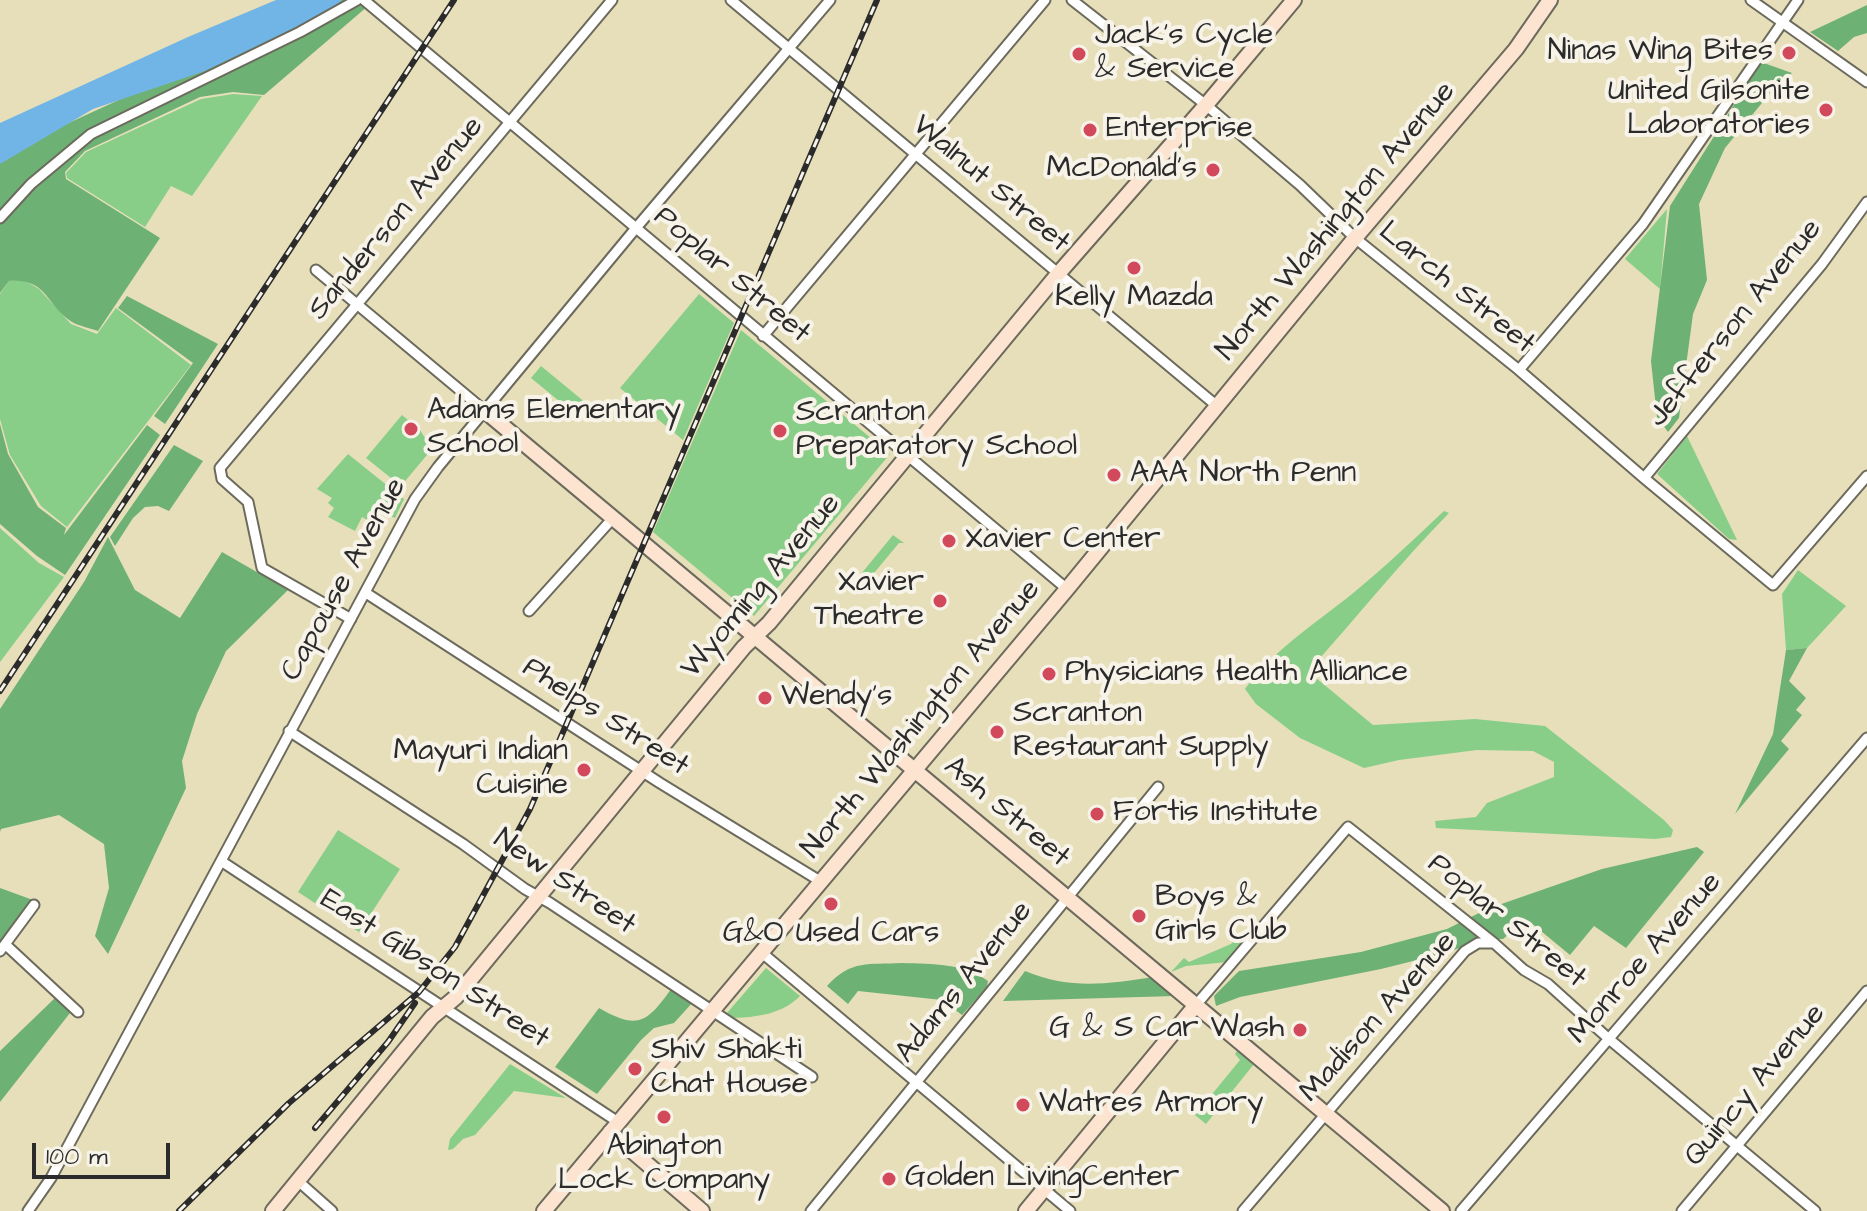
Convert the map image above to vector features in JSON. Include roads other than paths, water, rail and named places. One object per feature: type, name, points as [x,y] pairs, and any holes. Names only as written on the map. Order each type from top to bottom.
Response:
[{"type":"street","points":[[0,218],[31,184],[91,134],[300,32],[357,0]]},
{"type":"street","name":"Poplar Street","points":[[364,0],[1067,589]]},
{"type":"street","name":"Sanderson Avenue","points":[[351,619],[262,568],[248,502],[222,479],[220,468],[612,0]]},
{"type":"street","name":"Walnut Street","points":[[731,0],[1217,406]]},
{"type":"street","name":"Capouse Avenue","points":[[28,1211],[51,1178],[415,499],[636,228],[830,0]]},
{"type":"street","points":[[763,336],[1045,0]]},
{"type":"street","name":"Larch Street","points":[[1072,0],[1206,105],[1300,185],[1355,238],[1519,370],[1773,585],[1863,489]]},
{"type":"street","name":"Wyoming Avenue","points":[[273,1211],[404,1051],[443,1007],[456,997],[1058,274],[1294,0]]},
{"type":"street","name":"North Washington Avenue","points":[[544,1211],[1516,49],[1550,0]]},
{"type":"street","points":[[1751,0],[1867,82]]},
{"type":"street","points":[[1519,370],[1643,224],[1798,0]]},
{"type":"street","name":"Jefferson Avenue","points":[[1644,478],[1822,264],[1867,202]]},
{"type":"street","name":"Ash Street","points":[[316,270],[1442,1211]]},
{"type":"street","points":[[1863,489],[1867,476]]},
{"type":"street","points":[[529,611],[613,518]]},
{"type":"street","name":"Phelps Street","points":[[366,593],[642,771],[820,881]]},
{"type":"street","name":"New Street","points":[[289,731],[812,1077]]},
{"type":"street","name":"Monroe Avenue","points":[[1461,1211],[1867,738]]},
{"type":"street","name":"Adams Avenue","points":[[811,1211],[1158,787]]},
{"type":"street","name":"Poplar Street","points":[[1196,1005],[1348,827],[1524,970],[1548,984],[1815,1211]]},
{"type":"street","name":"East Gibson Street","points":[[221,861],[443,1007],[614,1127],[702,1211]]},
{"type":"street","points":[[34,905],[3,948],[78,1012]]},
{"type":"street","name":"Madison Avenue","points":[[1243,1211],[1465,951],[1478,943],[1494,943]]},
{"type":"street","points":[[761,952],[1070,1211]]},
{"type":"street","name":"Quincy Avenue","points":[[1682,1211],[1867,991]]},
{"type":"street","points":[[1026,1211],[1196,1005]]},
{"type":"street","points":[[297,1180],[332,1211]]},
{"type":"water","points":[[276,0],[342,0],[329,11],[205,71],[93,109],[0,164],[0,123]]},
{"type":"railway","points":[[0,691],[454,0]]},
{"type":"railway","points":[[179,1211],[289,1103],[419,992],[455,947],[530,809],[877,0]]},
{"type":"railway","points":[[315,1128],[388,1042],[415,1003]]},
{"type":"place","name":"Ninas Wing Bites","points":[[1789,53]]},
{"type":"place","name":"Jack's Cycle & Service","points":[[1079,54]]},
{"type":"place","name":"United Gilsonite Laboratories","points":[[1826,110]]},
{"type":"place","name":"Enterprise","points":[[1090,130]]},
{"type":"place","name":"McDonald's","points":[[1213,170]]},
{"type":"place","name":"Kelly Mazda","points":[[1134,268]]},
{"type":"place","name":"Adams Elementary School","points":[[411,429]]},
{"type":"place","name":"Scranton Preparatory School","points":[[780,431]]},
{"type":"place","name":"AAA North Penn","points":[[1114,475]]},
{"type":"place","name":"Xavier Center","points":[[949,541]]},
{"type":"place","name":"Xavier Theatre","points":[[940,601]]},
{"type":"place","name":"Physicians Health Alliance","points":[[1049,674]]},
{"type":"place","name":"Wendy's","points":[[765,698]]},
{"type":"place","name":"Scranton Restaurant Supply","points":[[997,732]]},
{"type":"place","name":"Mayuri Indian Cuisine","points":[[584,770]]},
{"type":"place","name":"Fortis Institute","points":[[1097,814]]},
{"type":"place","name":"G&O Used Cars","points":[[831,904]]},
{"type":"place","name":"Boys & Girls Club","points":[[1139,916]]},
{"type":"place","name":"G & S Car Wash","points":[[1300,1030]]},
{"type":"place","name":"Shiv Shakti Chat House","points":[[635,1069]]},
{"type":"place","name":"Watres Armory","points":[[1023,1105]]},
{"type":"place","name":"Abington Lock Company","points":[[664,1117]]},
{"type":"place","name":"Golden LivingCenter","points":[[889,1179]]}]
